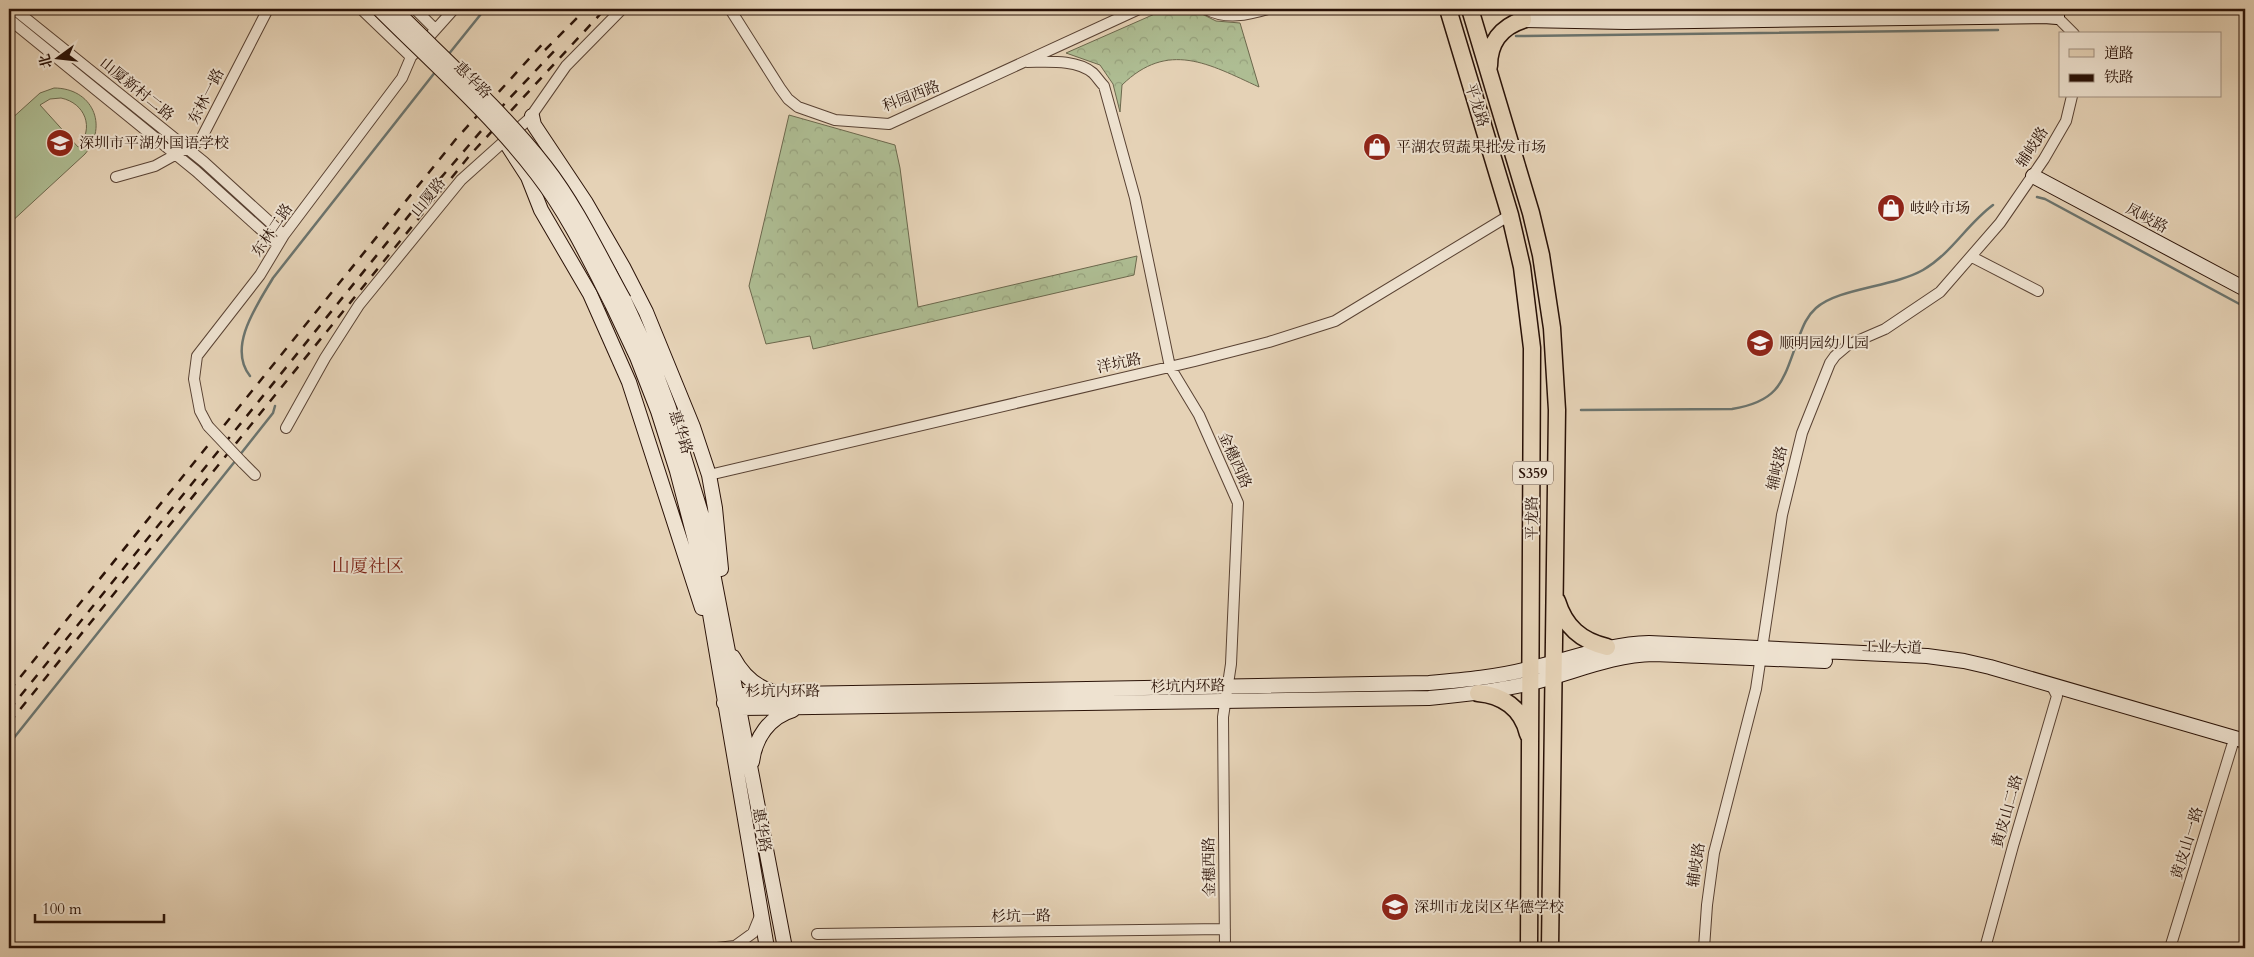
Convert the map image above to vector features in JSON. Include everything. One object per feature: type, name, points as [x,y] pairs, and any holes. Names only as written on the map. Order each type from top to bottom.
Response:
[{"type":"main road","name":"平龙路","points":[[1448,9],[1510,215],[1522,267],[1532,348],[1529,948]]},
{"type":"main road","name":"平龙路","points":[[1470,9],[1531,213],[1542,262],[1552,328],[1557,410],[1550,948]]},
{"type":"main road","points":[[1489,74],[1490,53],[1498,35],[1520,14]]},
{"type":"main road","points":[[1555,587],[1560,609],[1570,627],[1585,640],[1607,646]]},
{"type":"main road","points":[[1478,692],[1497,696],[1512,706],[1526,728],[1530,743]]},
{"type":"street","name":"山厦新村二路","points":[[14,9],[187,148],[284,235]]},
{"type":"street","name":"东林一路","points":[[116,177],[155,166],[200,141],[268,9]]},
{"type":"street","points":[[361,9],[411,58]]},
{"type":"street","name":"惠华路","points":[[379,9],[502,132],[537,174],[562,211],[648,352],[689,467],[702,516],[718,628],[724,703],[766,948]]},
{"type":"street","name":"惠华路","points":[[394,9],[511,126],[545,166],[566,196],[619,303]]},
{"type":"street","points":[[415,9],[435,29]]},
{"type":"street","name":"东林二路","points":[[255,475],[208,426],[200,411],[194,379],[197,356],[260,275],[284,235],[402,78],[411,58],[454,9]]},
{"type":"street","name":"山厦路","points":[[286,428],[325,358],[360,304],[461,180],[532,116],[566,66],[622,9]]},
{"type":"street","name":"科园西路","points":[[730,9],[788,99],[798,107],[835,120],[889,124],[1139,9]]},
{"type":"street","points":[[1206,9],[1214,13],[1246,16],[1268,9]]},
{"type":"street","points":[[1520,14],[1626,22],[1713,15],[2050,13],[2072,32]]},
{"type":"street","name":"山厦新村二路","points":[[9,19],[176,154],[278,245]]},
{"type":"street","name":"金穗西路","points":[[1027,62],[1058,62],[1080,67],[1093,73],[1104,86],[1135,198],[1170,367],[1199,415],[1238,504],[1231,664],[1222,718],[1225,948]]},
{"type":"street","name":"辅岐路","points":[[1704,948],[1707,905],[1716,846],[1751,711],[1779,532],[1798,447],[1830,363],[1848,344],[1885,329],[1933,298],[1972,256],[2000,222],[2033,176],[2061,132],[2071,98]]},
{"type":"street","points":[[532,116],[534,125],[586,202],[646,312],[693,427],[709,475],[719,545],[718,628]]},
{"type":"street","points":[[506,141],[528,177],[541,210],[590,294],[629,382],[690,573],[718,628]]},
{"type":"street","name":"凤岐路","points":[[2033,176],[2245,290]]},
{"type":"street","name":"洋坑路","points":[[709,475],[1170,367],[1269,342],[1335,321],[1510,215]]},
{"type":"street","points":[[1972,256],[2038,291]]},
{"type":"street","name":"惠华路","points":[[718,628],[729,650],[785,948]]},
{"type":"street","name":"工业大道","points":[[1531,676],[1554,669],[1607,646],[1649,643],[1761,653]]},
{"type":"street","points":[[729,650],[746,676],[768,691],[782,695]]},
{"type":"street","name":"工业大道","points":[[1554,669],[1636,655],[1761,653],[1947,658],[1983,665],[2054,690],[2241,746]]},
{"type":"street","name":"杉坑内环路","points":[[724,703],[782,695],[1429,683],[1531,676]]},
{"type":"street","name":"杉坑内环路","points":[[739,702],[802,707],[1428,698],[1478,692],[1531,676]]},
{"type":"street","name":"黄皮山二路","points":[[1985,948],[2054,690]]},
{"type":"street","points":[[751,768],[753,752],[767,726],[777,717],[802,707]]},
{"type":"street","name":"黄皮山一路","points":[[2170,948],[2241,746]]},
{"type":"street","points":[[735,946],[754,933],[760,916]]},
{"type":"street","name":"杉坑一路","points":[[817,934],[1225,928]]},
{"type":"street","points":[[717,948],[735,946],[751,948]]},
{"type":"green space","points":[[1166,9],[1194,10],[1216,21],[1240,23],[1259,87],[1206,64],[1172,60],[1156,63],[1139,71],[1122,85],[1120,112],[1113,84],[1100,65],[1066,53]]},
{"type":"green space","points":[[54,88],[78,94],[87,101],[93,110],[96,120],[96,131],[92,143],[85,154],[9,224],[9,121],[40,93]],"holes":[[[61,98],[76,105],[85,117],[86,132],[78,147],[40,105],[50,99]]]},
{"type":"green space","points":[[789,115],[895,145],[900,168],[918,307],[1137,256],[1134,275],[813,349],[810,336],[766,344],[749,286]]},
{"type":"waterway","points":[[448,55],[485,9]]},
{"type":"waterway","points":[[1516,36],[1998,30]]},
{"type":"waterway","points":[[250,376],[244,365],[243,339],[253,313],[273,278],[436,71]]},
{"type":"waterway","points":[[2037,197],[2045,199],[2245,307]]},
{"type":"waterway","points":[[1581,410],[1732,409],[1761,400],[1771,394],[1784,376],[1804,325],[1816,308],[1838,296],[1911,276],[1923,270],[1943,255],[1993,205]]},
{"type":"waterway","points":[[239,456],[273,413],[275,406]]},
{"type":"waterway","points":[[9,744],[236,460]]},
{"type":"railway","points":[[545,50],[586,9]]},
{"type":"railway","points":[[9,723],[470,155],[605,9]]},
{"type":"railway","points":[[9,691],[456,139],[547,39]]},
{"type":"railway","points":[[9,710],[415,208],[506,102],[559,46]]},
{"type":"place","name":"深圳市平湖外国语学校","points":[[60,143]]},
{"type":"place","name":"平湖农贸蔬果批发市场","points":[[1377,147]]},
{"type":"place","name":"岐岭市场","points":[[1891,208]]},
{"type":"place","name":"顺明园幼儿园","points":[[1760,343]]},
{"type":"place","name":"深圳市龙岗区华德学校","points":[[1395,907]]},
{"type":"district","name":"山厦社区","points":[[368,566]]}]
